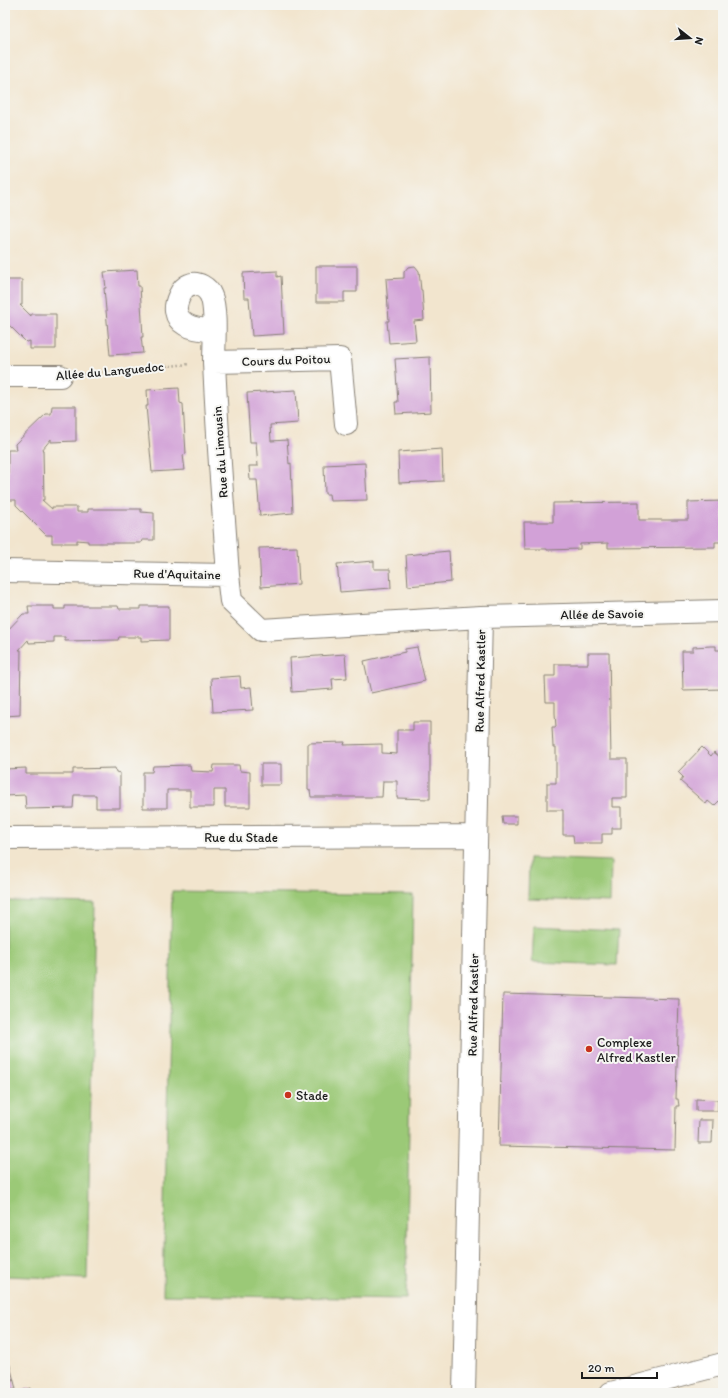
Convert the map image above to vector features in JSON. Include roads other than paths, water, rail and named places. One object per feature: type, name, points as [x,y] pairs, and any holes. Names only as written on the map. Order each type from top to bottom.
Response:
[{"type":"street","name":"Rue du Limousin","points":[[214,330],[214,362],[228,575]]},
{"type":"street","name":"Cours du Poitou","points":[[214,362],[340,359],[346,424]]},
{"type":"street","name":"Allée du Languedoc","points":[[5,376],[60,376]]},
{"type":"street","name":"Rue d'Aquitaine","points":[[5,572],[228,575],[231,601],[261,630],[481,617]]},
{"type":"street","name":"Allée de Savoie","points":[[481,617],[723,611]]},
{"type":"street","name":"Rue Alfred Kastler","points":[[464,1393],[481,617]]},
{"type":"street","name":"Rue du Stade","points":[[5,838],[476,836]]},
{"type":"street","points":[[611,1393],[723,1364]]},
{"type":"place","name":"Complexe Alfred Kastler","points":[[589,1049]]},
{"type":"place","name":"Stade","points":[[288,1095]]}]
